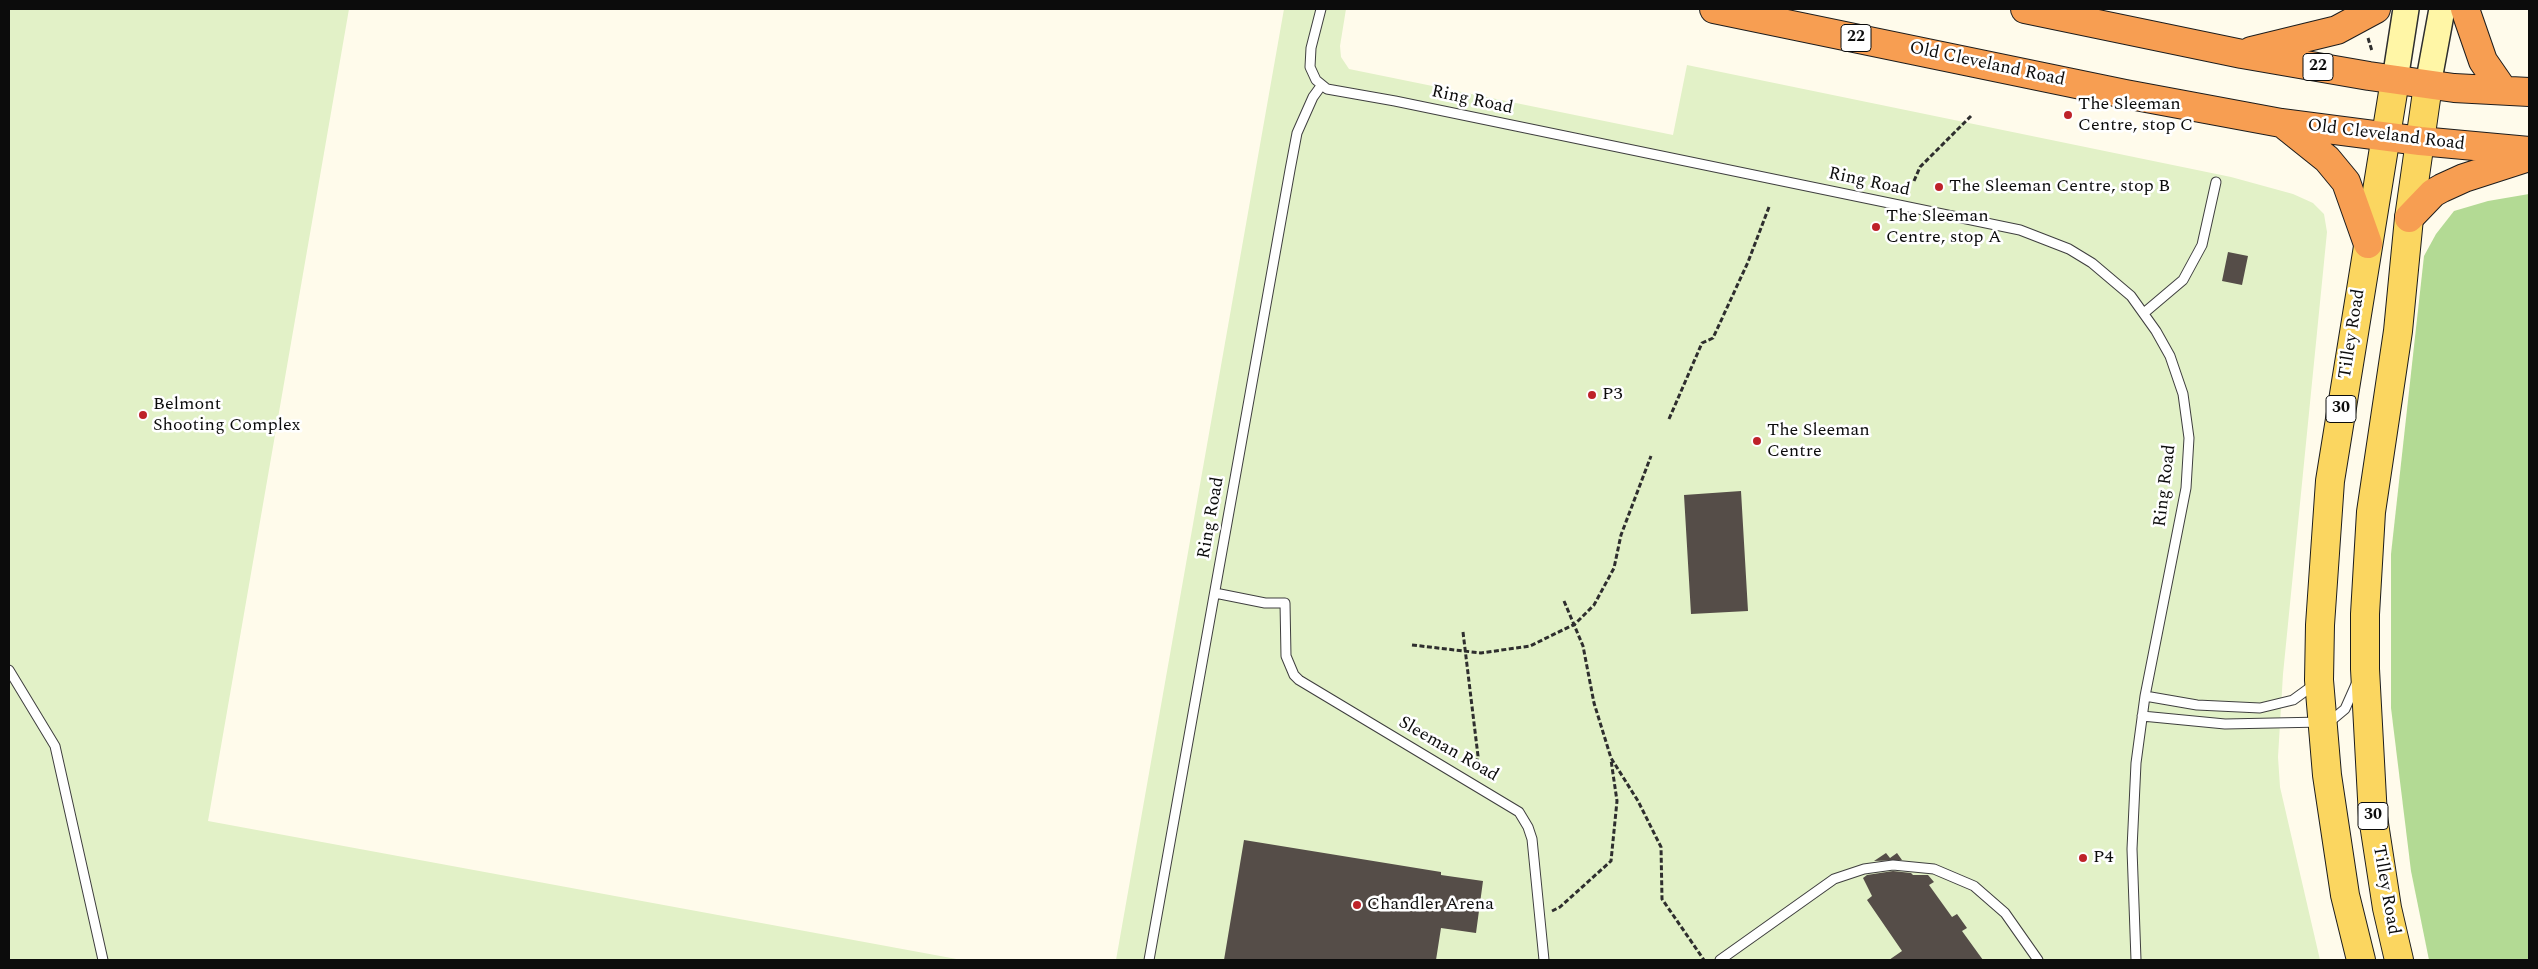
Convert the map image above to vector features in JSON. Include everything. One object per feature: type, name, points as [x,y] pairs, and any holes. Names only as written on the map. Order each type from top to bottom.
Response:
[{"type":"highway","name":"Old Cleveland Road","points":[[1714,9],[2125,94],[2281,123],[2420,141],[2529,152]]},
{"type":"highway","name":"22","points":[[2025,9],[2242,54],[2395,80],[2428,85],[2516,91]]},
{"type":"highway","points":[[2242,54],[2337,30],[2376,9]]},
{"type":"highway","points":[[2465,9],[2483,61],[2516,91]]},
{"type":"highway","points":[[2281,123],[2328,159],[2346,182],[2368,244]]},
{"type":"highway","points":[[2410,218],[2433,193],[2442,188],[2464,178],[2529,157]]},
{"type":"main road","name":"Tilley Road","points":[[2361,960],[2345,895],[2328,784],[2319,680],[2322,574],[2330,481],[2384,136],[2406,9]]},
{"type":"main road","name":"Tilley Road","points":[[2399,960],[2387,908],[2374,817],[2364,669],[2364,614],[2371,512],[2398,331],[2420,141],[2442,9]]},
{"type":"lane","points":[[1318,12],[1310,67],[1320,86]]},
{"type":"lane","name":"Ring Road","points":[[1149,960],[1184,752],[1297,133],[1320,86],[1334,92],[1395,101],[2020,230],[2069,249],[2117,282],[2144,314],[2170,356],[2183,394],[2189,438],[2186,488],[2145,696],[2136,763],[2132,849],[2136,960]]},
{"type":"lane","points":[[2144,314],[2183,280],[2202,245],[2216,182]]},
{"type":"lane","name":"Sleeman Road","points":[[1214,593],[1284,604],[1286,656],[1294,675],[1299,680],[1519,812],[1528,826],[1541,917],[1544,960]]},
{"type":"lane","name":"Tilley Road","points":[[2322,722],[2333,719],[2345,709],[2364,669]]},
{"type":"lane","points":[[9,670],[55,746],[103,960]]},
{"type":"lane","points":[[2145,696],[2197,704],[2260,708],[2293,700],[2319,680]]},
{"type":"lane","points":[[2142,716],[2225,724],[2322,722]]},
{"type":"lane","points":[[1720,960],[1834,879],[1850,872],[1875,866],[1893,865],[1934,869],[1974,886],[2005,913],[2038,960]]},
{"type":"path","points":[[1914,180],[1920,167],[1971,116]]},
{"type":"path","points":[[1670,419],[1702,343],[1713,338],[1748,262],[1769,207]]},
{"type":"path","points":[[1412,645],[1482,653],[1530,646],[1575,624],[1594,605],[1614,568],[1621,535],[1651,456]]},
{"type":"path","points":[[1541,917],[1560,907],[1611,861],[1617,801],[1611,758],[1594,703],[1583,646],[1564,601]]},
{"type":"path","points":[[1463,632],[1478,756],[1474,771],[1494,783],[1492,795]]},
{"type":"path","points":[[1611,758],[1638,801],[1661,847],[1662,899],[1704,960]]},
{"type":"green space","name":"Belmont Shooting Complex","points":[[9,9],[349,9],[208,821],[962,960],[9,960]]},
{"type":"green space","name":"The Sleeman Centre","points":[[1284,9],[1346,9],[1340,46],[1341,57],[1349,69],[1673,135],[1687,65],[2231,177],[2293,194],[2313,203],[2324,214],[2327,232],[2283,674],[2278,757],[2280,787],[2320,960],[1116,960]]},
{"type":"green space","points":[[2529,194],[2529,960],[2429,960],[2411,871],[2391,708],[2391,554],[2424,256],[2436,234],[2454,211],[2488,201]]},
{"type":"building","points":[[2228,252],[2248,256],[2242,285],[2222,281]]},
{"type":"building","points":[[1741,491],[1748,611],[1691,614],[1684,495]]},
{"type":"building","name":"Chandler Arena","points":[[1244,840],[1441,872],[1441,875],[1483,881],[1476,933],[1441,928],[1436,960],[1224,960]]},
{"type":"building","points":[[1886,853],[1890,858],[1897,853],[1902,860],[1874,861]]},
{"type":"building","points":[[1893,871],[1911,873],[1913,875],[1928,875],[1934,882],[1929,885],[1952,917],[1957,914],[1967,928],[1962,931],[1983,960],[1889,960],[1902,951],[1867,900],[1872,896],[1863,878],[1867,875]]},
{"type":"place","name":"The Sleeman Centre, stop C","points":[[2068,115]]},
{"type":"place","name":"The Sleeman Centre, stop B","points":[[1939,187]]},
{"type":"place","name":"The Sleeman Centre, stop A","points":[[1876,227]]},
{"type":"place","name":"P3","points":[[1592,395]]},
{"type":"place","name":"Belmont Shooting Complex","points":[[143,415]]},
{"type":"place","name":"The Sleeman Centre","points":[[1757,441]]},
{"type":"place","name":"P4","points":[[2083,858]]},
{"type":"place","name":"Chandler Arena","points":[[1357,905]]}]
